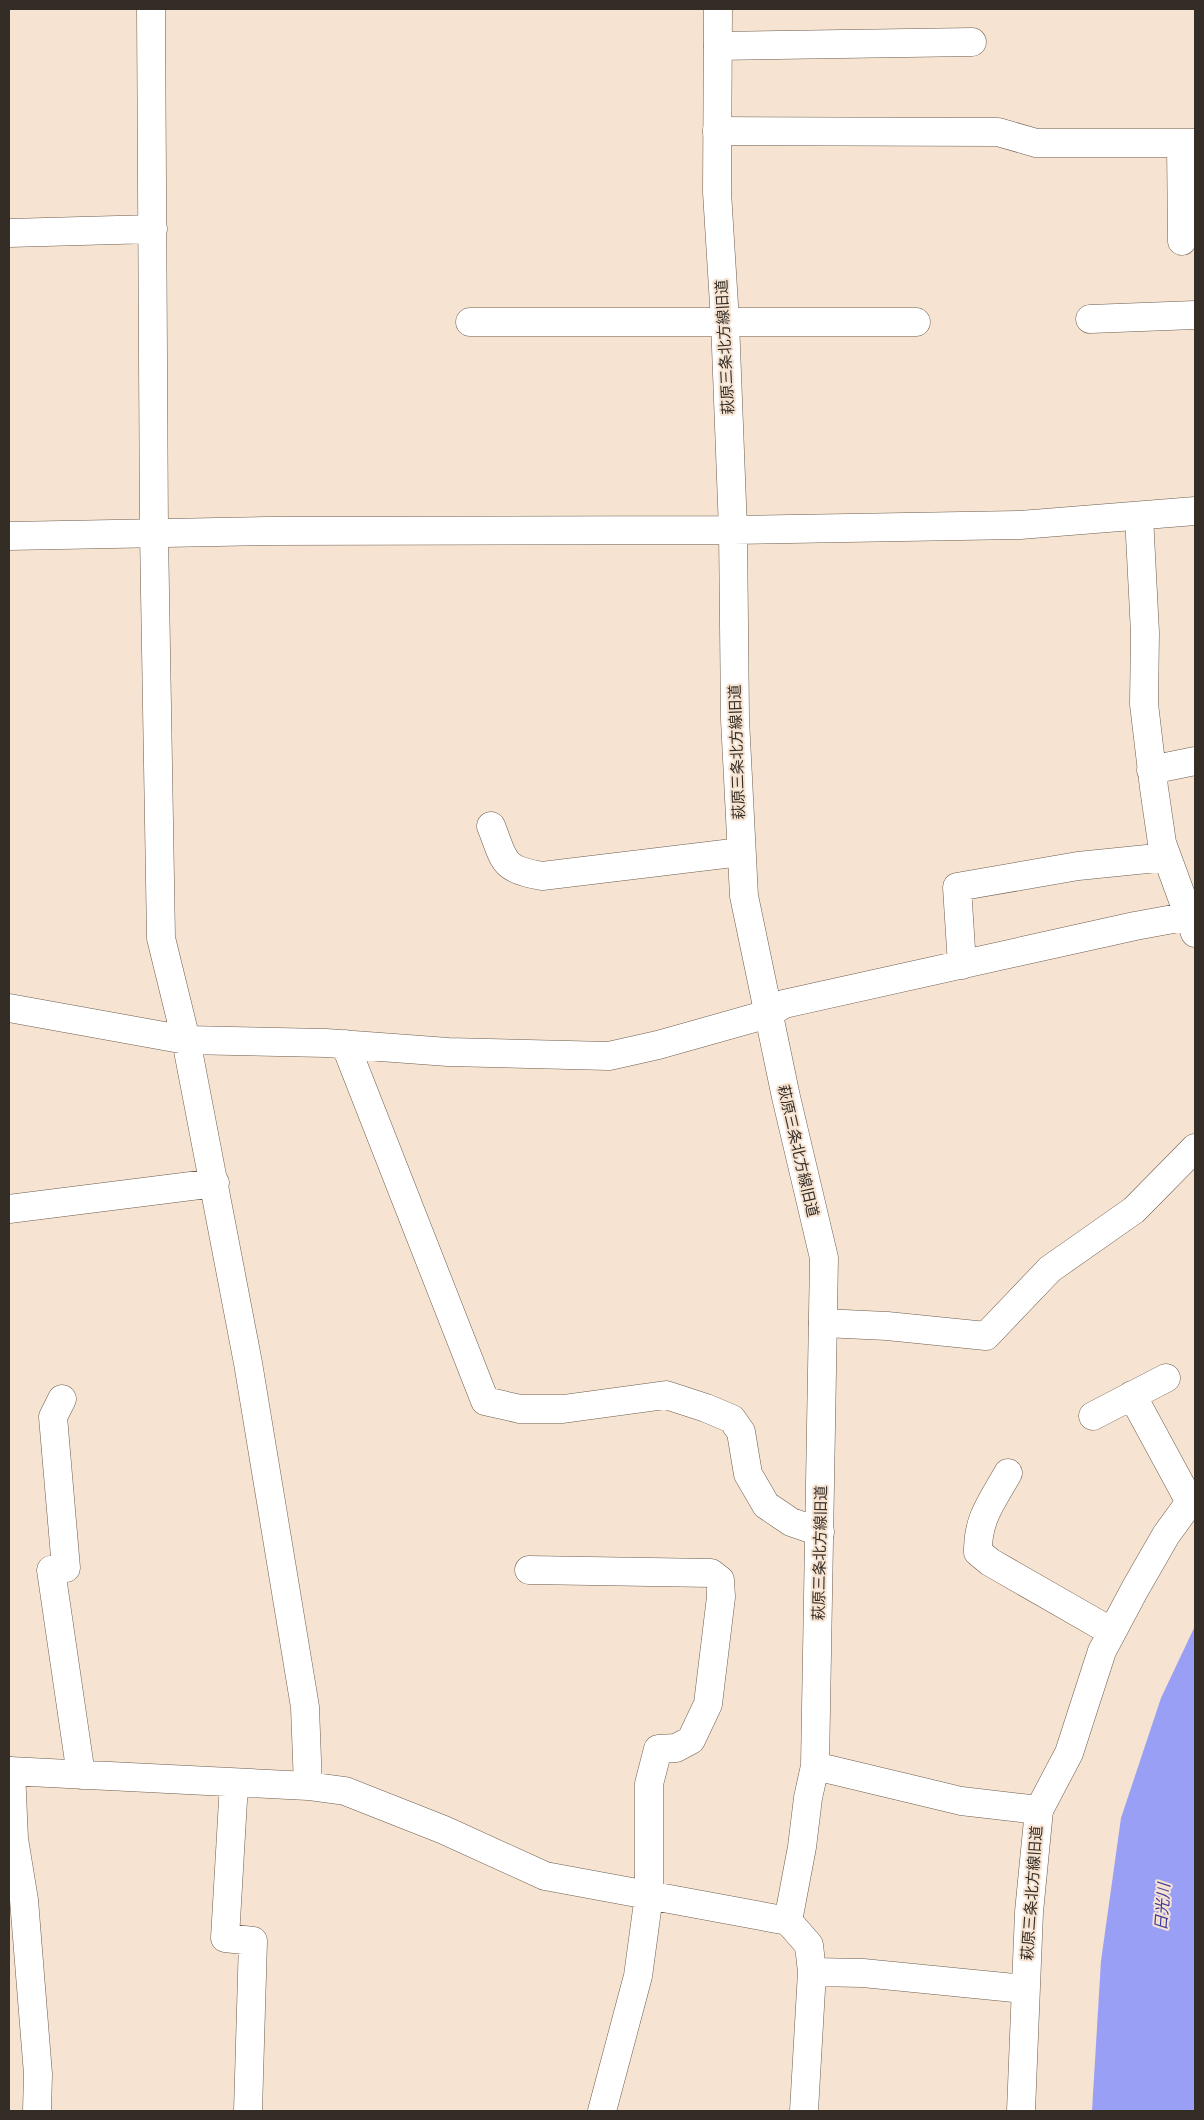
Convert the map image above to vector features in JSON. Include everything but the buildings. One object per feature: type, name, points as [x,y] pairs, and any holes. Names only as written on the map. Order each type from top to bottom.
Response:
[{"type":"street","points":[[151,9],[154,533],[161,938],[186,1040],[215,1183],[248,1363],[305,1707],[308,1786]]},
{"type":"street","name":"萩原三条北方線旧道","points":[[718,9],[717,192],[725,321],[733,530],[735,718],[744,896],[768,1014],[824,1258],[815,1766],[961,1801],[1039,1810],[1029,1912],[1021,2111]]},
{"type":"street","points":[[718,46],[972,42]]},
{"type":"street","points":[[717,131],[998,132],[1036,143],[1188,143],[1182,241]]},
{"type":"street","points":[[9,232],[152,229]]},
{"type":"street","points":[[1090,319],[1195,315]]},
{"type":"street","points":[[470,322],[916,322]]},
{"type":"street","points":[[9,536],[154,533],[733,530],[1020,525],[1195,512]]},
{"type":"street","points":[[9,1008],[186,1040],[345,1044],[448,1052],[609,1056],[658,1045],[768,1014],[784,1004],[1135,926],[1193,923],[1162,843],[1151,770],[1144,704],[1145,633],[1139,516]]},
{"type":"street","points":[[1151,770],[1195,761]]},
{"type":"street","points":[[492,826],[506,863],[520,872],[542,876],[741,852]]},
{"type":"street","points":[[962,965],[957,887],[1078,866],[1167,856]]},
{"type":"street","points":[[345,1044],[485,1401],[520,1409],[563,1409],[666,1395],[706,1408],[732,1419],[741,1432],[748,1474],[766,1505],[791,1522],[820,1532]]},
{"type":"street","points":[[823,1323],[886,1326],[986,1336],[1050,1269],[1134,1210],[1195,1148]]},
{"type":"street","points":[[9,1209],[215,1183]]},
{"type":"street","points":[[1093,1416],[1166,1378]]},
{"type":"street","points":[[1039,1810],[1069,1753],[1102,1651],[1162,1543],[1193,1499],[1132,1395]]},
{"type":"street","points":[[62,1399],[53,1417],[66,1568],[51,1570],[81,1775]]},
{"type":"street","points":[[1008,1473],[981,1522],[978,1536],[978,1552],[990,1562],[1112,1632]]},
{"type":"street","points":[[529,1570],[711,1573],[720,1580],[721,1597],[708,1704],[692,1740],[676,1748],[658,1749],[649,1784],[648,1895],[638,1976],[602,2111]]},
{"type":"street","points":[[788,1921],[815,1766]]},
{"type":"street","points":[[37,2111],[38,2074],[24,1900],[12,1840],[10,1771],[308,1786],[345,1790],[444,1830],[545,1876],[788,1921],[809,1945],[812,1972],[804,2111]]},
{"type":"street","points":[[234,1783],[225,1938],[252,1941],[248,2111]]},
{"type":"street","points":[[812,1972],[862,1973],[1026,1989]]},
{"type":"water","name":"日光川","points":[[1195,1626],[1195,2111],[1092,2111],[1101,1961],[1121,1818],[1161,1698]]}]
